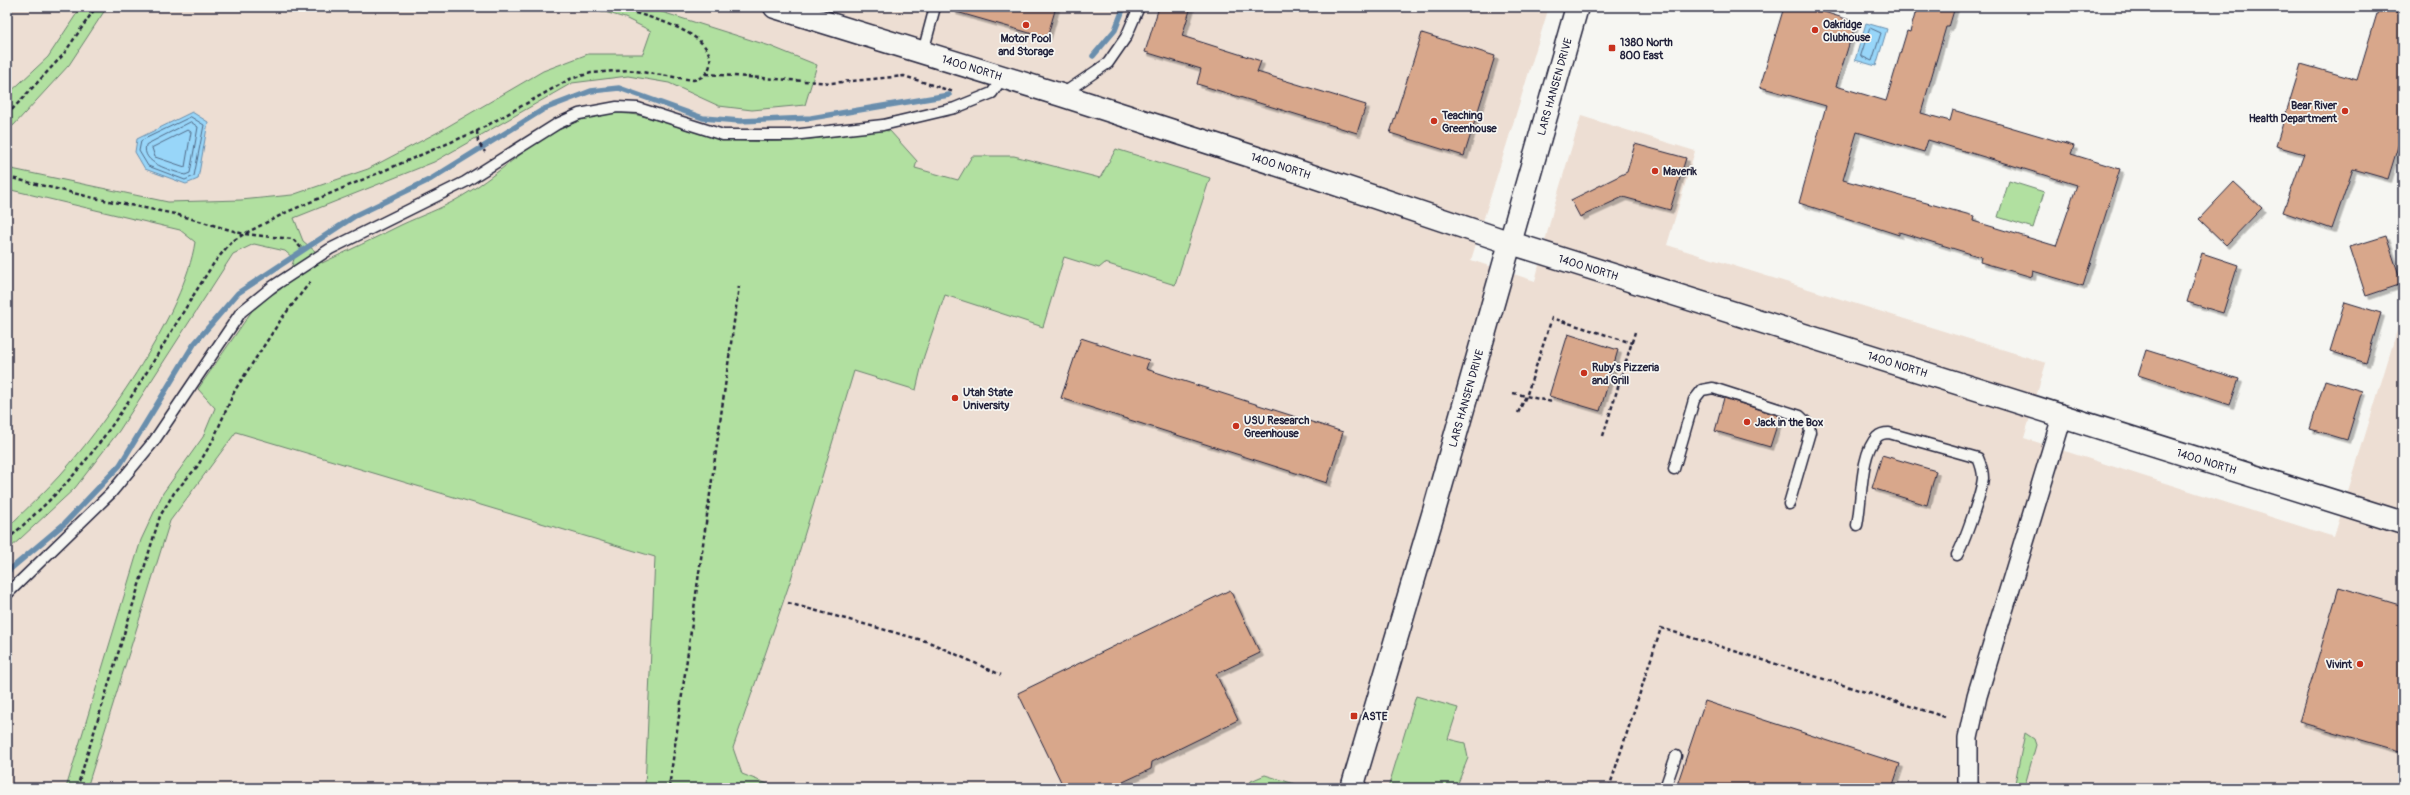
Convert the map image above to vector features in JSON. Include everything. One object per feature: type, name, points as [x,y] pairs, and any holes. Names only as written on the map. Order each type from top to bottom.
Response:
[{"type":"main road","name":"1400 NORTH","points":[[775,7],[1061,95],[1291,169],[1511,243],[2403,523]]},
{"type":"main road","name":"LARS HANSEN DRIVE","points":[[1352,788],[1511,243],[1577,7]]},
{"type":"street","points":[[1968,788],[1968,738],[1977,696],[2062,417]]},
{"type":"lane","points":[[923,52],[935,7]]},
{"type":"lane","points":[[1061,95],[1108,63],[1126,37],[1139,7]]},
{"type":"lane","points":[[7,594],[111,493],[154,441],[241,312],[310,258],[465,182],[557,124],[579,114],[617,106],[638,108],[705,131],[723,135],[792,135],[883,125],[955,108],[992,93],[1003,77]]},
{"type":"lane","points":[[1674,469],[1694,400],[1702,390],[1713,388],[1800,416],[1809,425],[1810,432],[1789,504]]},
{"type":"lane","points":[[1857,525],[1862,501],[1860,481],[1872,442],[1878,435],[1889,433],[1978,458],[1982,467],[1983,480],[1962,545],[1957,555]]},
{"type":"lane","points":[[1665,788],[1676,756]]},
{"type":"path","points":[[7,115],[63,56],[96,7]]},
{"type":"path","points":[[7,540],[54,496],[82,464],[117,418],[217,258],[231,242],[287,212],[477,131],[570,79],[591,73],[628,70],[693,80],[700,79],[706,74],[710,62],[709,54],[704,46],[689,32],[613,7]]},
{"type":"path","points":[[706,74],[831,83],[904,76],[976,100]]},
{"type":"path","points":[[477,131],[478,142],[488,157]]},
{"type":"path","points":[[7,177],[94,198],[175,214],[244,234],[293,239],[310,258],[314,270],[311,280],[282,318],[235,390],[213,440],[197,467],[174,493],[160,516],[77,788]]},
{"type":"path","points":[[670,788],[739,286]]},
{"type":"path","points":[[1518,413],[1527,394],[1552,318],[1632,343]]},
{"type":"path","points":[[1603,436],[1635,332]]},
{"type":"path","points":[[1513,392],[1527,394],[1552,402]]},
{"type":"path","points":[[788,603],[929,642],[1001,675]]},
{"type":"path","points":[[1610,788],[1661,628],[1946,717]]},
{"type":"shaded area","name":"Utah State University","points":[[7,7],[1549,7],[1471,260],[1535,281],[1554,206],[1581,116],[1695,151],[1667,245],[2046,363],[2024,438],[2334,537],[2403,311],[2403,788],[7,788]]},
{"type":"green space","points":[[81,7],[107,7],[69,65],[14,125],[7,129],[7,95],[48,57]]},
{"type":"green space","points":[[588,7],[646,7],[770,46],[817,65],[805,105],[752,110],[719,106],[669,83],[628,76],[572,83],[434,162],[294,218],[303,241],[322,257],[322,263],[452,202],[477,187],[529,148],[565,127],[585,119],[606,114],[621,113],[650,118],[706,135],[740,141],[760,142],[800,140],[880,130],[890,131],[917,161],[915,168],[958,180],[972,156],[1014,156],[1100,178],[1116,149],[1210,178],[1175,285],[1105,263],[1099,268],[1064,257],[1043,327],[945,295],[924,356],[916,390],[854,371],[791,579],[733,748],[742,774],[778,788],[645,788],[655,557],[236,432],[170,521],[87,788],[66,788],[141,540],[163,493],[203,437],[215,408],[198,389],[256,305],[281,289],[289,275],[294,259],[285,251],[254,244],[233,254],[119,431],[75,488],[7,551],[7,528],[55,481],[80,452],[100,426],[142,364],[176,300],[188,270],[195,242],[180,230],[7,189],[7,168],[168,202],[241,200],[292,195],[368,169],[440,131],[543,71],[588,54],[643,54],[651,31],[625,18]]},
{"type":"green space","points":[[2009,181],[2044,192],[2033,228],[1998,217]]},
{"type":"green space","points":[[1416,696],[1458,708],[1448,739],[1465,743],[1468,758],[1456,788],[1388,788]]},
{"type":"green space","points":[[2025,733],[2034,739],[2036,745],[2025,785],[2032,788],[2014,788]]},
{"type":"green space","points":[[1265,775],[1308,788],[1248,788],[1251,781]]},
{"type":"water","points":[[1866,23],[1887,29],[1876,66],[1855,60]]},
{"type":"water","points":[[192,112],[208,122],[198,179],[186,184],[145,169],[135,152],[137,139]]},
{"type":"building","name":"Motor Pool and Storage","points":[[954,7],[1056,7],[1047,38],[953,11]]},
{"type":"building","points":[[1159,7],[1191,7],[1182,36],[1261,61],[1257,72],[1366,105],[1357,133],[1197,84],[1201,69],[1145,52]]},
{"type":"building","points":[[1784,7],[1808,7],[1856,22],[1836,86],[1886,101],[1907,31],[1910,32],[1917,7],[1955,7],[1949,27],[1946,27],[1921,113],[1950,121],[1953,110],[2074,146],[2071,154],[2120,169],[2083,286],[2033,271],[2032,277],[1980,262],[1981,257],[1899,232],[1899,235],[1799,203],[1826,106],[1760,87]],"holes":[[[1857,132],[1924,152],[1928,140],[2077,185],[2056,246],[1973,221],[1974,216],[1843,180]]]},
{"type":"building","name":"Bear River Health Department","points":[[2379,7],[2403,14],[2403,130],[2388,179],[2353,169],[2332,229],[2283,212],[2304,154],[2276,146],[2301,64],[2357,80]]},
{"type":"building","points":[[1422,33],[1495,56],[1464,156],[1390,133]]},
{"type":"building","name":"Maverik","points":[[1635,144],[1686,158],[1670,210],[1623,197],[1580,217],[1571,200],[1627,172]]},
{"type":"building","points":[[2234,182],[2262,208],[2226,245],[2199,219]]},
{"type":"building","points":[[2386,236],[2402,284],[2366,296],[2350,247]]},
{"type":"building","points":[[2202,253],[2238,265],[2223,313],[2187,302]]},
{"type":"building","points":[[2345,302],[2381,313],[2366,363],[2330,351]]},
{"type":"building","name":"Ruby's Pizzeria and Grill","points":[[1568,334],[1618,350],[1600,411],[1549,396]]},
{"type":"building","name":"USU Research Greenhouse","points":[[1081,338],[1149,360],[1146,369],[1343,432],[1327,483],[1061,398]]},
{"type":"building","points":[[2146,350],[2239,379],[2230,405],[2138,375]]},
{"type":"building","points":[[2325,380],[2362,391],[2347,440],[2310,429]]},
{"type":"building","name":"Jack in the Box","points":[[1724,398],[1780,416],[1770,447],[1715,431]]},
{"type":"building","points":[[1882,455],[1936,471],[1927,505],[1872,488]]},
{"type":"building","name":"Vivint","points":[[2339,587],[2403,606],[2403,752],[2299,722]]},
{"type":"building","points":[[1230,590],[1260,653],[1216,674],[1238,720],[1152,762],[1151,769],[1110,788],[1064,788],[1018,693]]},
{"type":"building","points":[[1705,701],[1900,764],[1892,788],[1676,788]]},
{"type":"waterway","points":[[1093,56],[1115,30],[1124,7]]},
{"type":"waterway","points":[[7,572],[65,523],[120,465],[194,344],[238,293],[355,216],[431,179],[544,109],[591,91],[619,88],[703,118],[740,121],[811,118],[949,95]]},
{"type":"place","name":"Motor Pool and Storage","points":[[1026,25]]},
{"type":"place","name":"Oakridge Clubhouse","points":[[1815,30]]},
{"type":"place","name":"1380 North 800 East","points":[[1612,48]]},
{"type":"place","name":"Bear River Health Department","points":[[2345,111]]},
{"type":"place","name":"Teaching Greenhouse","points":[[1434,121]]},
{"type":"place","name":"Maverik","points":[[1655,171]]},
{"type":"place","name":"Ruby's Pizzeria and Grill","points":[[1584,373]]},
{"type":"place","name":"Utah State University","points":[[955,398]]},
{"type":"place","name":"Jack in the Box","points":[[1747,422]]},
{"type":"place","name":"USU Research Greenhouse","points":[[1236,426]]},
{"type":"place","name":"Vivint","points":[[2360,664]]},
{"type":"place","name":"ASTE","points":[[1354,716]]}]
